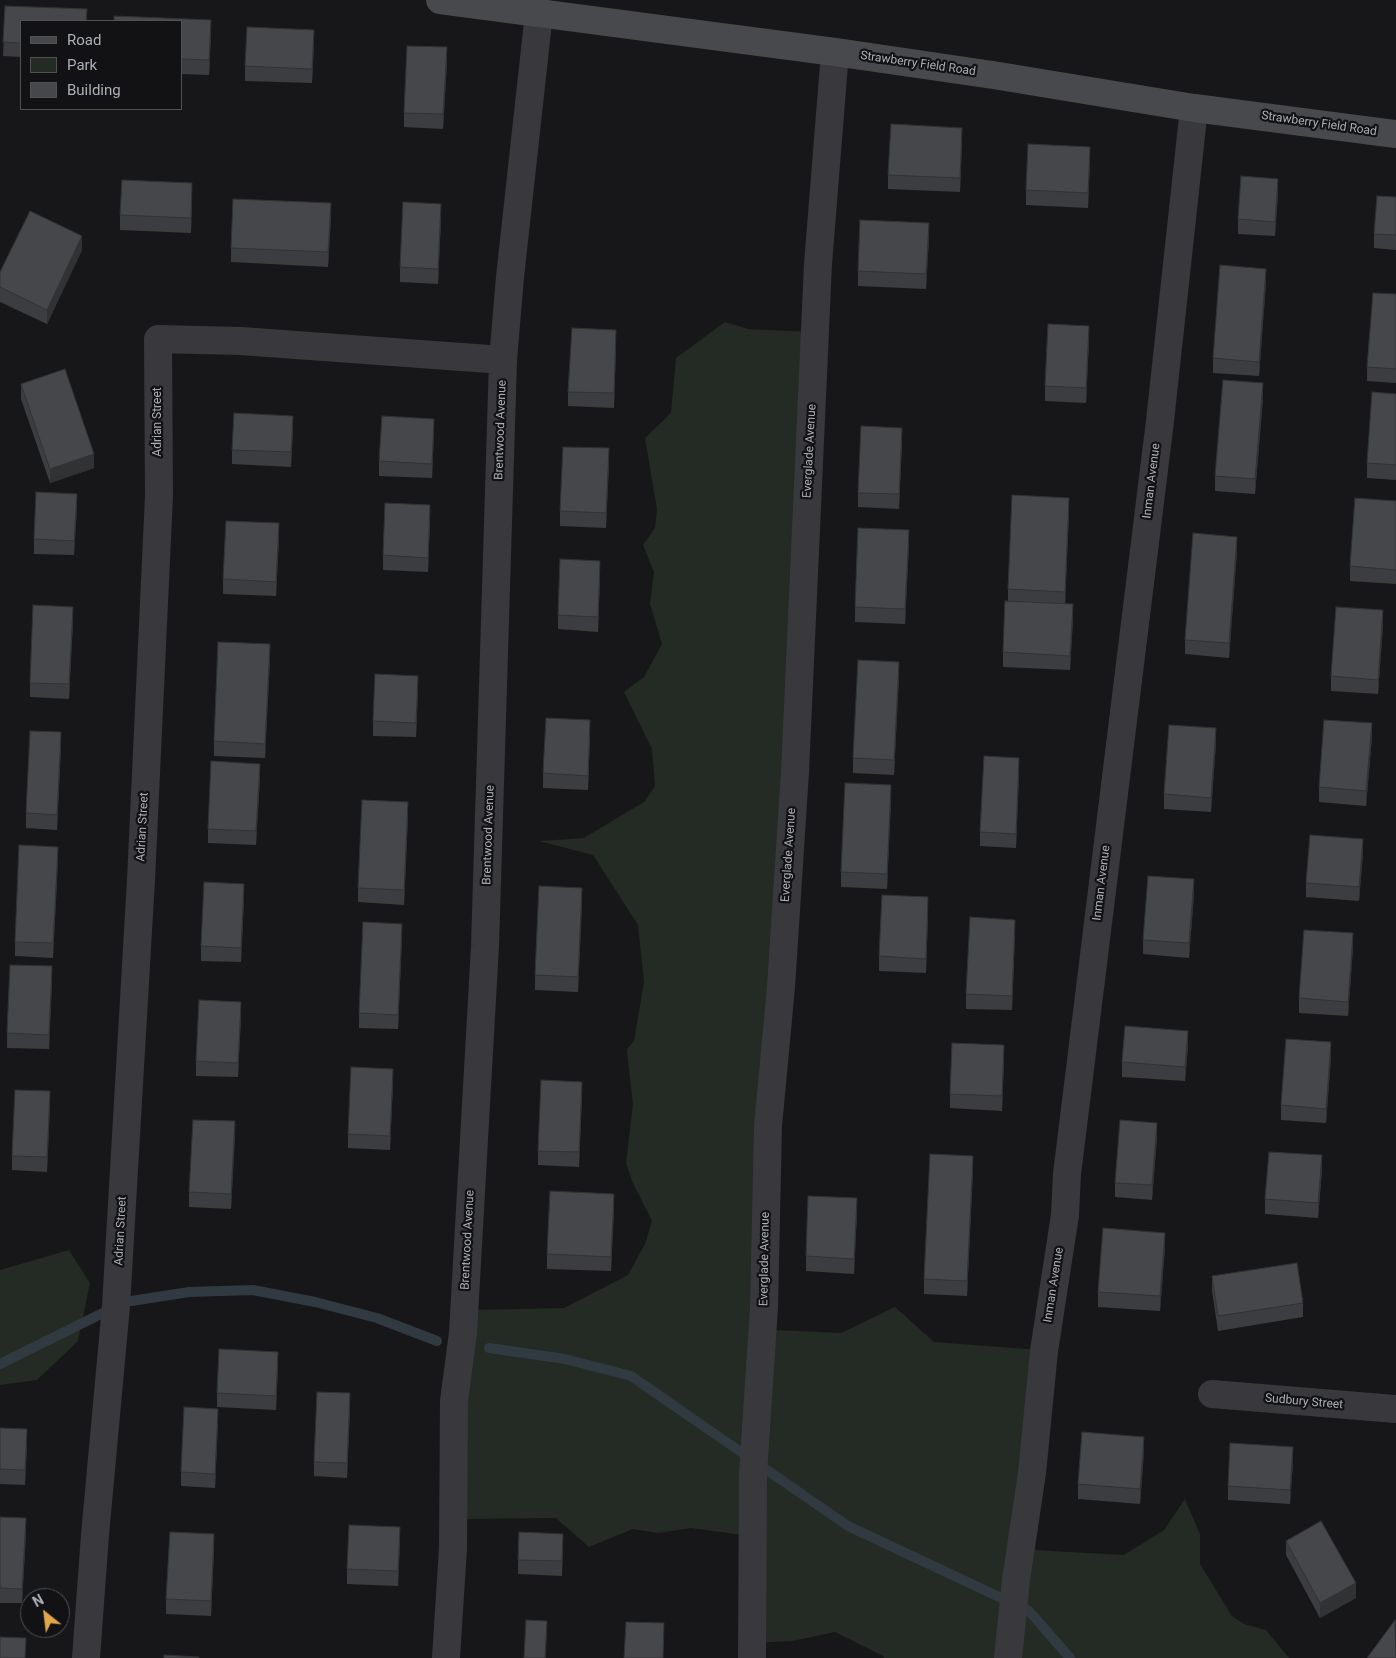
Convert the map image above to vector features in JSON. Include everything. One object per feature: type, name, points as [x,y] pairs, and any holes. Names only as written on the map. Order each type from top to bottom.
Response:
[{"type":"street","name":"Strawberry Field Road","points":[[440,0],[834,52],[993,75],[1194,108],[1396,134]]},
{"type":"street","name":"Brentwood Avenue","points":[[446,1658],[453,1548],[454,1401],[463,1333],[485,946],[503,360],[510,276],[539,13]]},
{"type":"street","name":"Everglade Avenue","points":[[752,1658],[753,1474],[764,1307],[768,1126],[781,987],[795,772],[818,264],[834,52]]},
{"type":"street","name":"Inman Avenue","points":[[1008,1658],[1016,1580],[1032,1473],[1044,1351],[1065,1215],[1067,1174],[1158,431],[1194,108]]},
{"type":"street","name":"Adrian Street","points":[[86,1658],[116,1306],[140,890],[159,496],[158,339],[240,341],[503,360]]},
{"type":"street","name":"Sudbury Street","points":[[1212,1394],[1396,1409]]},
{"type":"green space","points":[[725,322],[748,329],[813,332],[795,745],[774,1330],[841,1333],[895,1307],[934,1342],[1040,1350],[1034,1550],[1124,1555],[1164,1530],[1185,1499],[1200,1534],[1200,1564],[1232,1616],[1244,1624],[1266,1630],[1289,1658],[884,1658],[835,1632],[792,1641],[751,1643],[750,1536],[691,1528],[658,1533],[633,1529],[589,1547],[556,1518],[462,1519],[468,1310],[564,1308],[628,1275],[645,1244],[652,1221],[632,1181],[626,1163],[633,1104],[627,1049],[634,1041],[644,982],[638,925],[593,855],[539,841],[584,838],[644,802],[655,786],[652,749],[624,692],[644,677],[662,644],[650,604],[654,572],[643,545],[655,528],[657,509],[645,438],[671,413],[676,358]]},
{"type":"green space","points":[[69,1250],[90,1283],[78,1341],[37,1380],[0,1385],[0,1270]]},
{"type":"building","points":[[5,6],[87,9],[86,20],[20,20],[20,43],[3,42]]},
{"type":"building","points":[[114,16],[211,20],[209,60],[182,59],[182,20],[114,20]]},
{"type":"building","points":[[247,27],[314,30],[312,69],[245,66]]},
{"type":"building","points":[[407,46],[447,47],[443,114],[404,113]]},
{"type":"building","points":[[891,124],[962,128],[960,178],[888,175]]},
{"type":"building","points":[[1028,144],[1090,147],[1088,193],[1026,190]]},
{"type":"building","points":[[1241,176],[1278,179],[1275,222],[1238,219]]},
{"type":"building","points":[[122,180],[192,183],[191,218],[120,215]]},
{"type":"building","points":[[1377,196],[1396,197],[1396,235],[1374,234]]},
{"type":"building","points":[[233,199],[331,203],[328,252],[231,248]]},
{"type":"building","points":[[403,202],[441,204],[438,269],[400,267]]},
{"type":"building","points":[[30,211],[82,236],[47,310],[0,287],[0,272]]},
{"type":"building","points":[[860,220],[929,223],[926,274],[858,271]]},
{"type":"building","points":[[1220,265],[1266,269],[1259,362],[1213,358]]},
{"type":"building","points":[[1373,293],[1396,294],[1396,369],[1367,367]]},
{"type":"building","points":[[1048,324],[1089,326],[1086,388],[1045,386]]},
{"type":"building","points":[[572,328],[616,330],[614,393],[568,392]]},
{"type":"building","points":[[65,369],[94,454],[50,469],[21,384]]},
{"type":"building","points":[[1223,380],[1263,383],[1255,479],[1215,476]]},
{"type":"building","points":[[1372,392],[1396,394],[1396,465],[1367,463]]},
{"type":"building","points":[[234,413],[293,416],[291,452],[232,450]]},
{"type":"building","points":[[382,416],[434,419],[432,464],[379,461]]},
{"type":"building","points":[[861,426],[902,428],[899,494],[858,493]]},
{"type":"building","points":[[563,447],[609,448],[606,513],[560,511]]},
{"type":"building","points":[[36,492],[77,494],[74,541],[34,539]]},
{"type":"building","points":[[1012,495],[1069,498],[1065,592],[1008,589]]},
{"type":"building","points":[[1355,498],[1396,501],[1396,570],[1350,566]]},
{"type":"building","points":[[385,503],[430,505],[428,558],[383,555]]},
{"type":"building","points":[[226,521],[279,523],[276,582],[223,579]]},
{"type":"building","points":[[858,528],[909,530],[905,609],[855,607]]},
{"type":"building","points":[[1193,533],[1237,537],[1229,643],[1185,640]]},
{"type":"building","points":[[560,559],[600,561],[598,617],[558,615]]},
{"type":"building","points":[[1005,601],[1073,604],[1070,656],[1003,652]]},
{"type":"building","points":[[33,605],[73,607],[69,684],[30,683]]},
{"type":"building","points":[[1336,607],[1383,610],[1378,680],[1331,676]]},
{"type":"building","points":[[218,642],[270,644],[265,744],[214,741]]},
{"type":"building","points":[[858,660],[899,662],[894,760],[853,758]]},
{"type":"building","points":[[375,674],[418,676],[416,723],[373,721]]},
{"type":"building","points":[[546,718],[590,720],[588,776],[543,773]]},
{"type":"building","points":[[1324,720],[1372,723],[1366,791],[1319,787]]},
{"type":"building","points":[[1169,725],[1216,728],[1211,798],[1164,794]]},
{"type":"building","points":[[30,731],[61,732],[57,815],[26,813]]},
{"type":"building","points":[[984,756],[1019,758],[1016,834],[980,832]]},
{"type":"building","points":[[211,761],[260,764],[256,831],[208,829]]},
{"type":"building","points":[[845,783],[891,785],[887,874],[841,872]]},
{"type":"building","points":[[362,800],[408,802],[404,890],[358,888]]},
{"type":"building","points":[[1310,835],[1363,839],[1359,887],[1306,883]]},
{"type":"building","points":[[19,845],[58,847],[53,943],[15,942]]},
{"type":"building","points":[[1148,876],[1194,879],[1189,943],[1143,940]]},
{"type":"building","points":[[204,882],[244,884],[241,948],[201,946]]},
{"type":"building","points":[[539,886],[582,888],[578,977],[535,975]]},
{"type":"building","points":[[882,895],[928,897],[926,959],[879,956]]},
{"type":"building","points":[[970,917],[1015,920],[1012,996],[966,994]]},
{"type":"building","points":[[363,922],[402,924],[398,1015],[359,1013]]},
{"type":"building","points":[[1304,930],[1353,933],[1348,1002],[1299,998]]},
{"type":"building","points":[[10,965],[52,966],[49,1035],[7,1033]]},
{"type":"building","points":[[199,1000],[241,1002],[238,1063],[196,1061]]},
{"type":"building","points":[[1125,1026],[1188,1031],[1185,1067],[1122,1062]]},
{"type":"building","points":[[1286,1039],[1331,1042],[1326,1109],[1281,1105]]},
{"type":"building","points":[[952,1043],[1004,1045],[1002,1096],[950,1094]]},
{"type":"building","points":[[351,1067],[393,1069],[390,1136],[348,1134]]},
{"type":"building","points":[[541,1080],[582,1082],[579,1152],[538,1151]]},
{"type":"building","points":[[15,1090],[50,1091],[47,1157],[12,1156]]},
{"type":"building","points":[[193,1120],[235,1121],[231,1194],[189,1192]]},
{"type":"building","points":[[1120,1120],[1157,1123],[1152,1185],[1115,1183]]},
{"type":"building","points":[[1269,1152],[1322,1155],[1318,1203],[1265,1199]]},
{"type":"building","points":[[930,1154],[973,1156],[967,1281],[924,1279]]},
{"type":"building","points":[[550,1191],[614,1194],[611,1257],[547,1254]]},
{"type":"building","points":[[808,1196],[857,1198],[854,1259],[806,1256]]},
{"type":"building","points":[[1103,1228],[1165,1233],[1160,1296],[1098,1292]]},
{"type":"building","points":[[1297,1263],[1303,1303],[1218,1316],[1212,1276]]},
{"type":"building","points":[[219,1349],[278,1352],[276,1396],[217,1393]]},
{"type":"building","points":[[317,1392],[350,1393],[347,1463],[314,1462]]},
{"type":"building","points":[[184,1407],[218,1409],[215,1474],[181,1472]]},
{"type":"building","points":[[0,1428],[27,1429],[25,1470],[0,1469]]},
{"type":"building","points":[[1082,1432],[1144,1437],[1140,1489],[1078,1484]]},
{"type":"building","points":[[1230,1443],[1293,1447],[1290,1490],[1228,1486]]},
{"type":"building","points":[[0,1517],[26,1518],[22,1588],[0,1588]]},
{"type":"building","points":[[1321,1521],[1356,1583],[1320,1603],[1286,1541]]},
{"type":"building","points":[[349,1525],[400,1527],[398,1571],[347,1569]]},
{"type":"building","points":[[170,1532],[214,1534],[211,1601],[166,1599]]},
{"type":"building","points":[[519,1532],[563,1534],[562,1561],[518,1560]]},
{"type":"building","points":[[526,1620],[547,1621],[545,1658],[524,1658]]},
{"type":"building","points":[[1395,1620],[1396,1658],[1367,1658]]},
{"type":"building","points":[[626,1622],[664,1623],[663,1658],[624,1658]]},
{"type":"building","points":[[0,1637],[26,1638],[25,1658],[0,1658]]},
{"type":"building","points":[[164,1655],[199,1657],[199,1658],[164,1658]]},
{"type":"waterway","points":[[0,1364],[125,1302],[189,1292],[253,1290],[315,1302],[377,1318],[437,1341]]},
{"type":"waterway","points":[[489,1348],[565,1359],[631,1376],[848,1526],[1029,1611],[1070,1658]]}]
